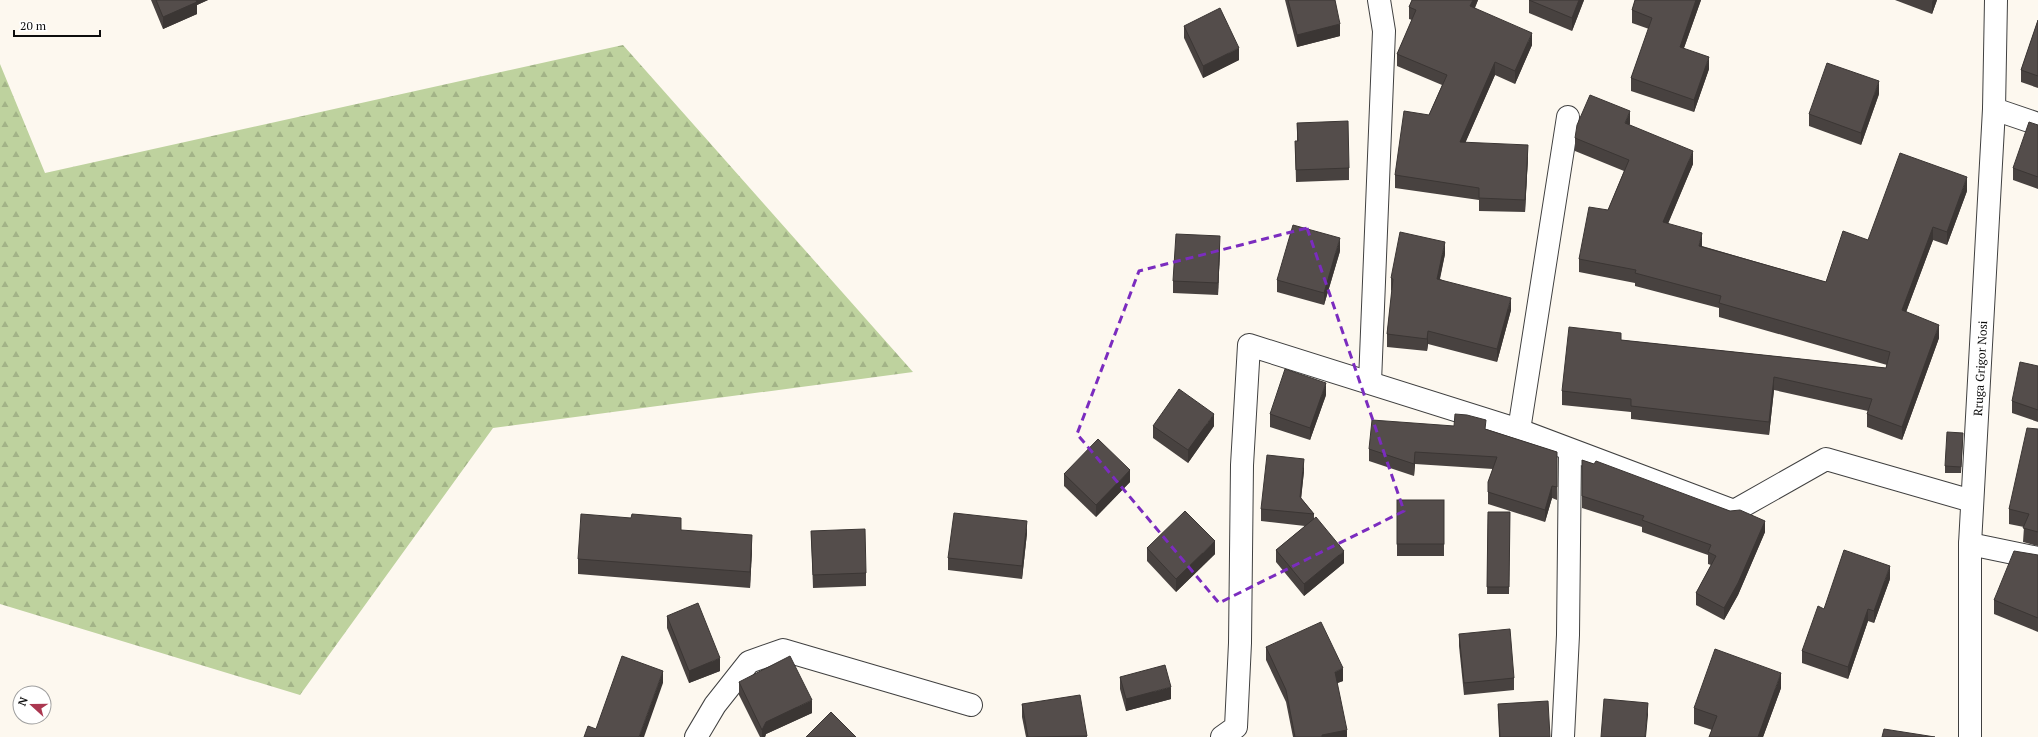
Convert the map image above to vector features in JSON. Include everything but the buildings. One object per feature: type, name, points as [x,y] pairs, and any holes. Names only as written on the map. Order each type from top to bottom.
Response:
[{"type":"street","points":[[1370,382],[1384,32],[1379,0]]},
{"type":"street","name":"Rruga Grigor Nosi","points":[[1970,737],[1970,544],[1994,109],[1996,0]]},
{"type":"street","points":[[1994,109],[2038,124]]},
{"type":"street","points":[[1519,430],[1568,117]]},
{"type":"street","points":[[1222,737],[1236,727],[1240,643],[1242,465],[1249,345],[1519,430],[1570,451],[1734,511],[1826,459],[1972,501]]},
{"type":"street","points":[[1563,737],[1568,634],[1570,451]]},
{"type":"street","points":[[1970,544],[2038,558]]},
{"type":"street","points":[[696,737],[715,705],[749,662],[783,650],[971,705]]},
{"type":"highlighted area","points":[[1307,228],[1404,511],[1219,603],[1077,434],[1139,271]]},
{"type":"green space","points":[[623,45],[913,372],[493,428],[300,695],[0,604],[0,64],[45,173]]}]
